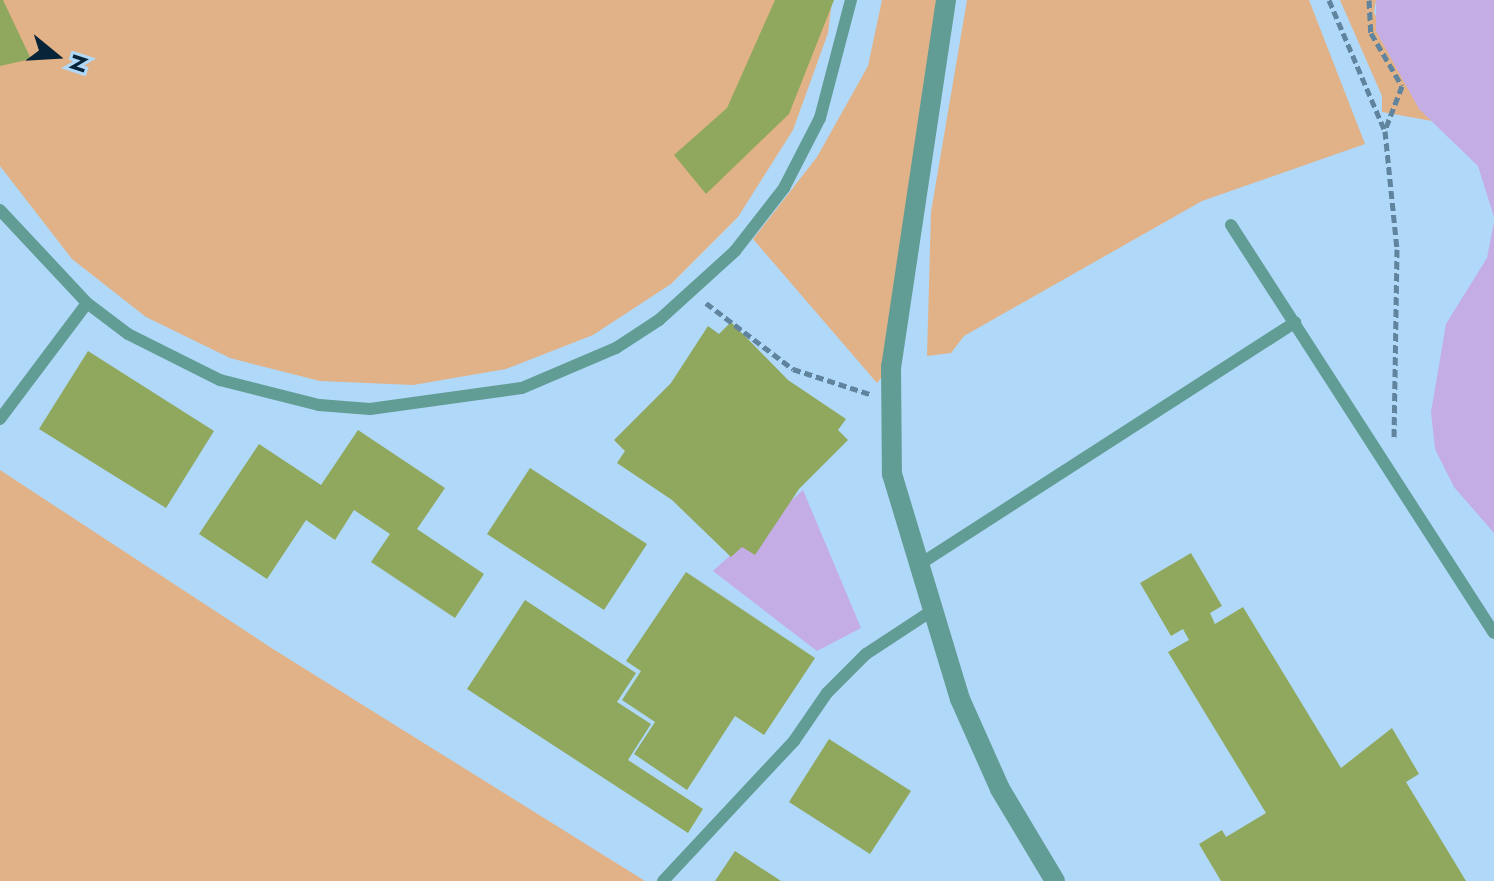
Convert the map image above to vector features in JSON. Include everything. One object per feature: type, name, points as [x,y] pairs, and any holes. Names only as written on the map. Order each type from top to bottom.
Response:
[{"type":"street","points":[[946,0],[888,399],[892,474],[930,612],[1000,789],[1055,881]]},
{"type":"lane","points":[[0,210],[87,303],[128,334],[220,380],[319,405],[370,409],[522,388],[616,348],[692,293],[784,188],[820,118],[851,0]]},
{"type":"lane","points":[[1231,225],[1494,633]]},
{"type":"lane","points":[[0,419],[87,303]]},
{"type":"lane","points":[[917,566],[1295,322]]},
{"type":"lane","points":[[663,881],[794,741],[827,693],[866,654],[930,612]]},
{"type":"path","points":[[1329,0],[1385,131],[1397,249],[1394,475]]},
{"type":"path","points":[[1369,0],[1371,33],[1402,86],[1385,131]]},
{"type":"path","points":[[692,293],[793,369],[888,399]]},
{"type":"shaded area","points":[[0,0],[832,0],[828,33],[793,130],[738,217],[671,284],[593,335],[506,369],[413,385],[320,381],[230,358],[146,317],[72,259],[0,166]]},
{"type":"shaded area","points":[[882,0],[941,0],[891,366],[877,383],[753,239],[817,157],[868,66]]},
{"type":"shaded area","points":[[967,0],[1309,0],[1365,144],[1202,201],[964,336],[951,353],[927,356],[931,212]]},
{"type":"shaded area","points":[[1340,0],[1376,0],[1374,12],[1396,67],[1432,121],[1382,112],[1382,96]]},
{"type":"shaded area","points":[[1376,0],[1494,0],[1494,217],[1478,166],[1419,109],[1376,31]]},
{"type":"shaded area","points":[[1494,222],[1494,533],[1454,487],[1435,449],[1431,412],[1446,324],[1487,258]]},
{"type":"shaded area","points":[[0,470],[273,649],[645,881],[0,881]]},
{"type":"shaded area","points":[[803,490],[861,628],[817,651],[713,571]]},
{"type":"building","points":[[0,0],[3,0],[31,59],[0,66]]},
{"type":"building","points":[[775,0],[834,0],[789,114],[706,194],[674,155],[727,108]]},
{"type":"building","points":[[731,322],[788,380],[846,419],[838,430],[848,440],[799,489],[755,555],[742,547],[731,557],[672,500],[617,463],[625,451],[614,440],[671,383],[708,326],[719,334]]},
{"type":"building","points":[[88,351],[214,431],[166,508],[39,429]]},
{"type":"building","points":[[358,430],[445,488],[417,529],[484,574],[455,618],[371,562],[390,534],[354,510],[335,540],[306,520],[267,579],[199,534],[259,444],[321,485]]},
{"type":"building","points":[[530,468],[647,544],[604,610],[487,534]]},
{"type":"building","points":[[1191,553],[1222,606],[1210,613],[1215,624],[1243,607],[1341,768],[1392,728],[1419,774],[1406,782],[1466,881],[1221,881],[1199,844],[1222,830],[1226,837],[1266,813],[1168,652],[1189,640],[1183,629],[1171,636],[1140,583]]},
{"type":"building","points":[[686,572],[815,658],[764,735],[735,716],[687,790],[634,754],[655,722],[622,700],[641,671],[626,661]]},
{"type":"building","points":[[525,600],[636,673],[617,702],[651,724],[628,760],[703,809],[688,833],[467,689]]},
{"type":"building","points":[[829,739],[911,791],[870,854],[789,802]]},
{"type":"building","points":[[735,851],[781,881],[715,881]]}]
